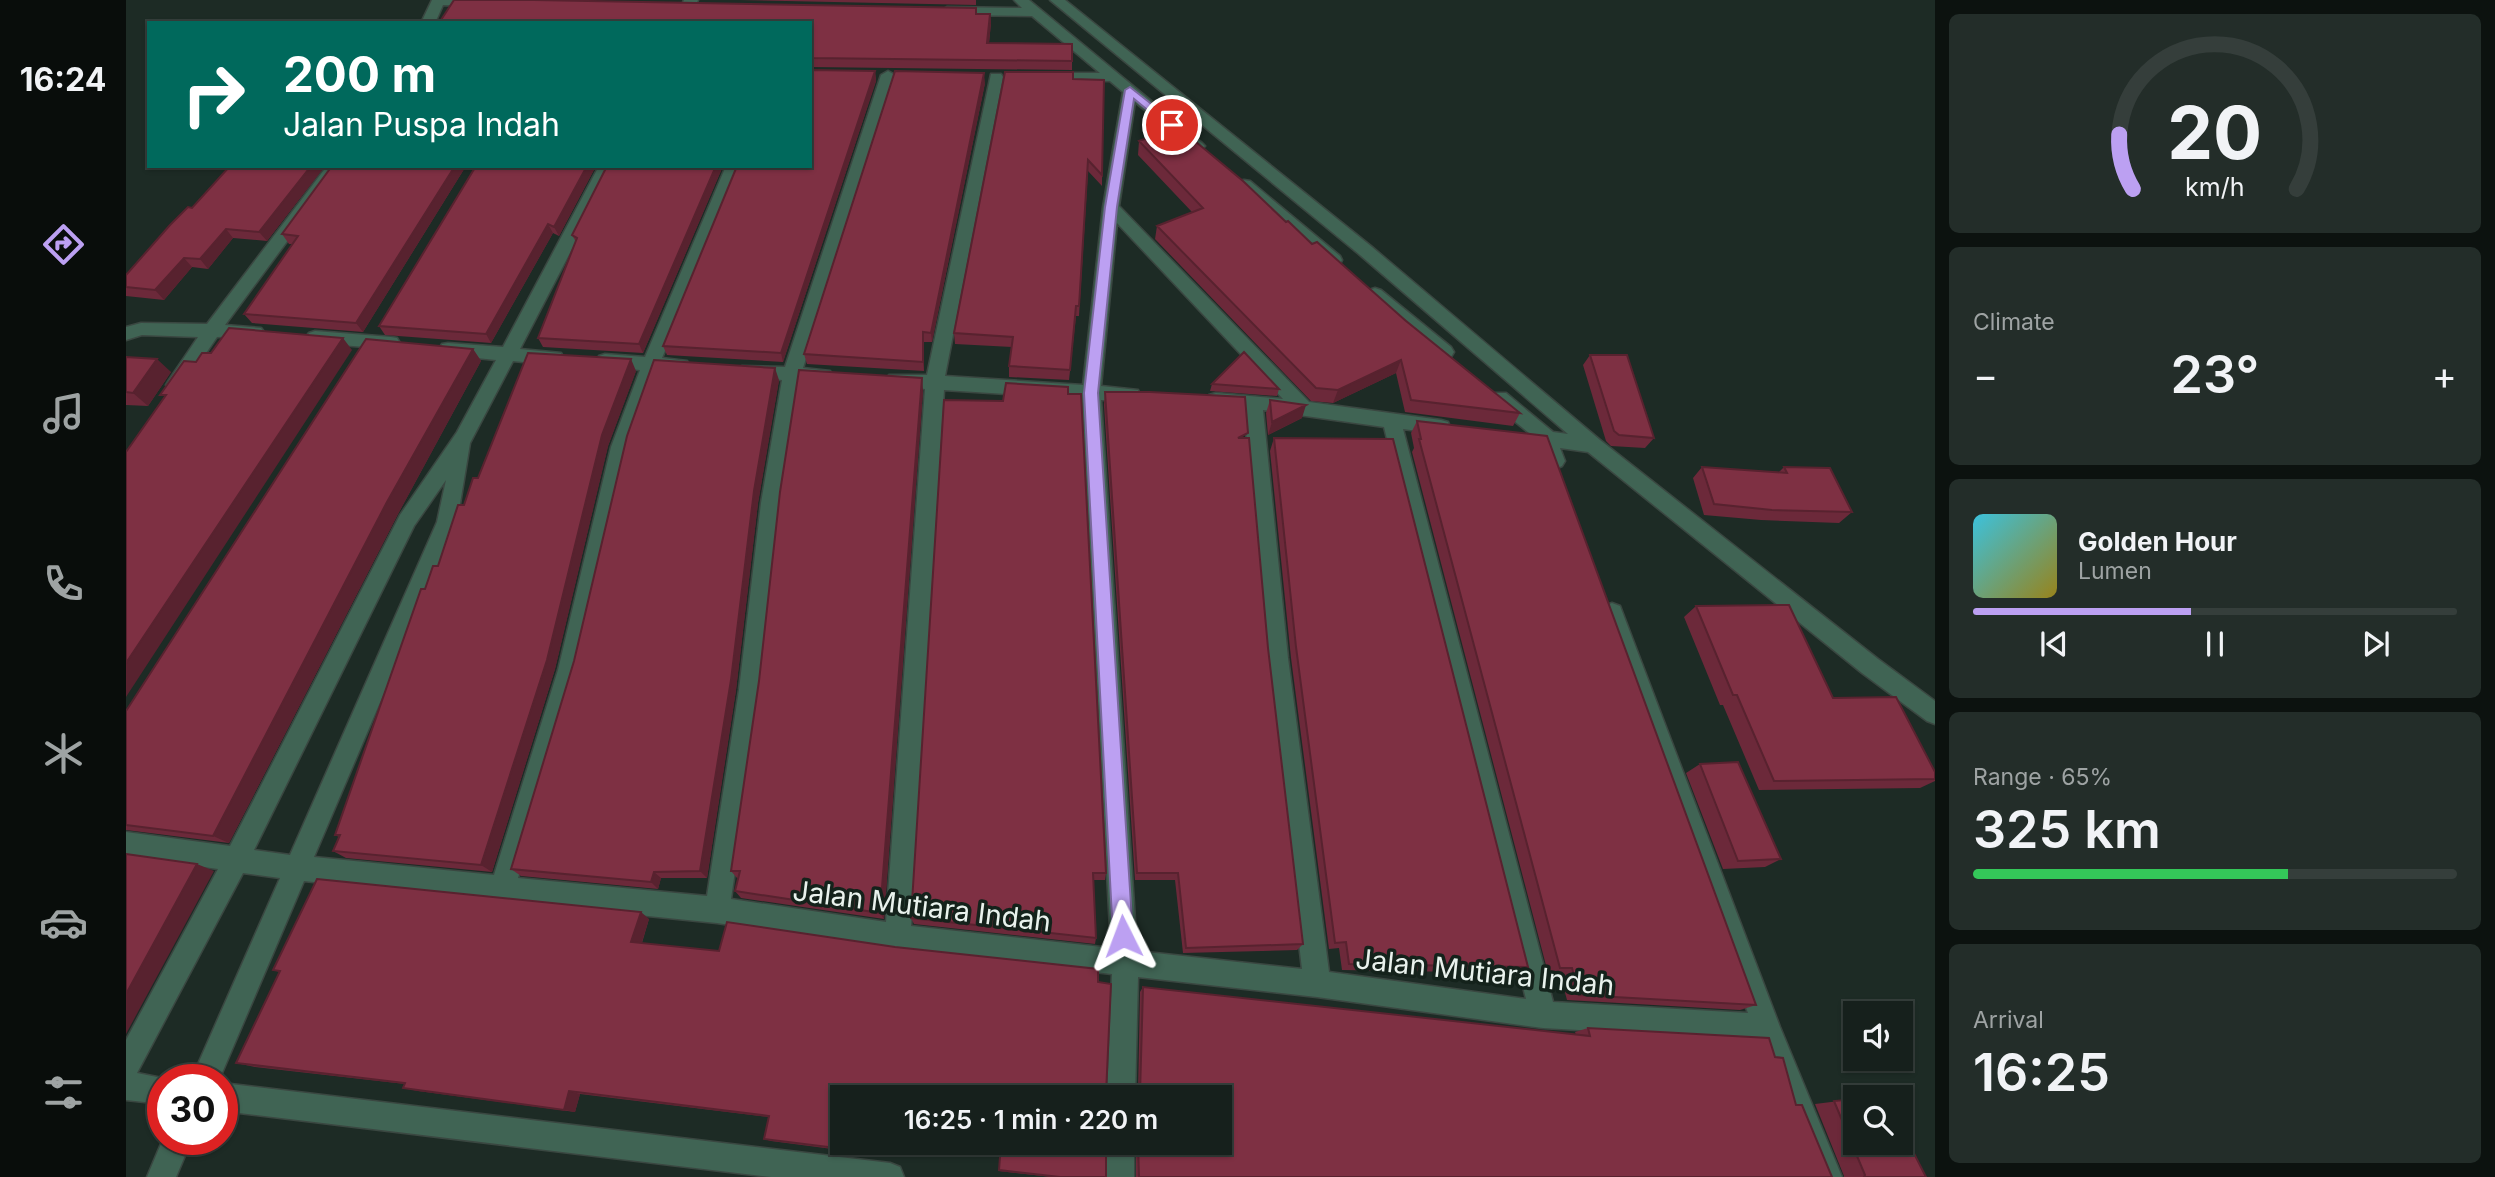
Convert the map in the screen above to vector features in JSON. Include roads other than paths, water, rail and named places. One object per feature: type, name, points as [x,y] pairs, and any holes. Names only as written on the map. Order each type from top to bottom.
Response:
[{"type":"street","points":[[1021,0],[1205,152]]},
{"type":"street","points":[[1057,0],[1366,251],[1593,444],[1870,666],[1935,714]]},
{"type":"street","points":[[429,21],[438,1],[494,2]]},
{"type":"street","points":[[938,11],[1036,12]]},
{"type":"street","points":[[717,910],[750,690],[771,503],[792,373],[888,75]]},
{"type":"street","points":[[898,937],[935,383],[996,77]]},
{"type":"street","points":[[1036,77],[1115,77]]},
{"type":"street","points":[[1121,1085],[1125,963],[1091,393],[1111,207],[1130,90]]},
{"type":"street","points":[[162,403],[213,329],[334,168]]},
{"type":"street","points":[[126,1066],[237,859],[407,521],[464,437],[606,168]]},
{"type":"street","points":[[502,889],[569,670],[621,447],[651,364],[733,168]]},
{"type":"street","points":[[1226,170],[1344,268]]},
{"type":"street","points":[[1111,207],[1304,409]]},
{"type":"street","points":[[1365,286],[1461,366]]},
{"type":"street","points":[[366,348],[384,318]]},
{"type":"street","points":[[126,334],[141,329],[213,329],[284,335],[366,348],[418,346],[702,368]]},
{"type":"street","points":[[728,369],[844,377]]},
{"type":"street","points":[[883,379],[1145,396]]},
{"type":"street","points":[[1483,384],[1547,438],[1561,477]]},
{"type":"street","points":[[1199,399],[1253,402],[1456,429]]},
{"type":"street","points":[[1253,402],[1278,658],[1317,984]]},
{"type":"street","points":[[1392,422],[1543,1015]]},
{"type":"street","points":[[1508,434],[1593,444]]},
{"type":"street","points":[[212,1064],[447,522],[464,437]]},
{"type":"street","points":[[1605,595],[1767,1027],[1828,1177]]},
{"type":"street","name":"Jalan Mutiara Indah","points":[[126,844],[297,868],[717,910],[898,937],[1317,984],[1543,1015],[1767,1027]]},
{"type":"street","points":[[126,1086],[147,1088]]},
{"type":"street","points":[[238,1099],[890,1177]]},
{"type":"street","points":[[161,1177],[171,1155]]},
{"type":"street","points":[[1119,1177],[1120,1155]]}]
